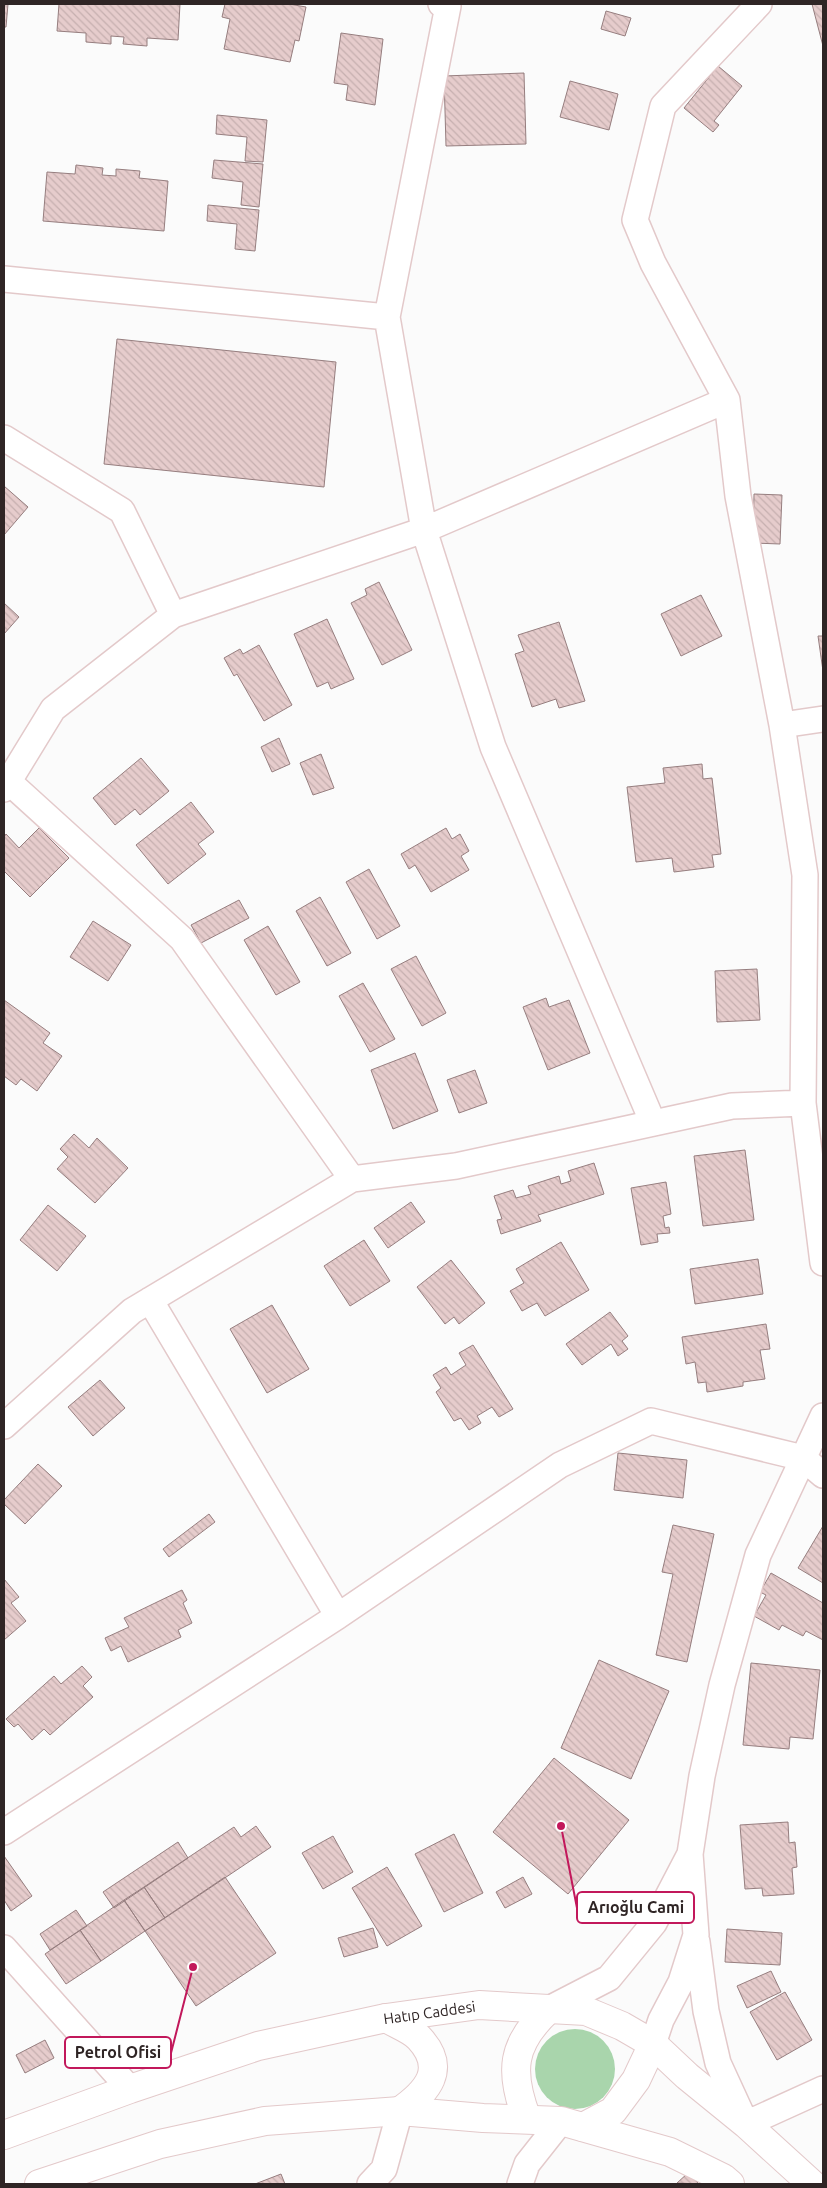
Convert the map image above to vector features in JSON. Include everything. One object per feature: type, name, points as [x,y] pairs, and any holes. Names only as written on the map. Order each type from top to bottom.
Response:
[{"type":"main road","name":"Hatıp Caddesi","points":[[4,2135],[130,2089],[258,2046],[386,2018],[479,2004],[586,2011],[622,2026],[652,2044],[687,2076],[746,2124],[812,2184]]},
{"type":"main road","points":[[527,2120],[517,2089],[515,2064],[521,2042],[536,2022],[549,2009]]},
{"type":"main road","points":[[386,2018],[419,2037],[433,2060],[430,2083],[417,2099],[400,2111]]},
{"type":"main road","points":[[572,2124],[613,2111],[636,2080],[652,2044]]},
{"type":"main road","points":[[39,2184],[160,2144],[265,2121],[400,2111],[572,2124],[670,2152],[723,2178],[730,2184]]},
{"type":"street","points":[[441,4],[448,6],[386,317],[424,530],[493,747],[653,1123]]},
{"type":"street","points":[[759,4],[663,106],[635,220],[653,263],[727,400],[738,496],[782,725],[805,875],[803,1103],[821,1231],[823,1263]]},
{"type":"street","points":[[4,279],[386,317]]},
{"type":"street","points":[[352,1179],[182,939],[6,785],[53,709],[173,615],[424,530],[727,400]]},
{"type":"street","points":[[4,438],[122,511],[173,615]]},
{"type":"street","points":[[782,725],[823,719]]},
{"type":"street","points":[[4,1426],[132,1311],[352,1179],[456,1166],[732,1106],[803,1103]]},
{"type":"street","points":[[150,1300],[338,1616]]},
{"type":"street","points":[[823,1416],[758,1555],[722,1685],[702,1776],[690,1854],[696,1935],[706,2011],[718,2063],[746,2124],[823,2089]]},
{"type":"street","points":[[4,1832],[338,1616],[560,1466],[651,1421],[803,1458],[823,1475]]},
{"type":"street","points":[[549,2009],[610,1978],[654,1923],[690,1854]]},
{"type":"street","points":[[652,2044],[661,2020],[681,1982],[696,1935]]},
{"type":"street","points":[[4,1948],[130,2089]]},
{"type":"street","points":[[370,2184],[384,2169],[400,2111]]},
{"type":"street","points":[[520,2184],[527,2164],[572,2124]]},
{"type":"green space","points":[[575,2029],[590,2032],[603,2041],[612,2054],[615,2069],[612,2084],[603,2097],[590,2106],[575,2109],[560,2106],[547,2097],[538,2084],[535,2069],[538,2054],[547,2041],[560,2032]]},
{"type":"building","points":[[4,4],[8,4],[6,27],[4,27]]},
{"type":"building","points":[[59,4],[180,4],[178,40],[147,38],[147,46],[123,44],[124,37],[111,36],[111,44],[86,42],[86,33],[57,31]]},
{"type":"building","points":[[225,4],[289,4],[306,7],[299,41],[295,40],[290,62],[224,49],[230,19],[222,17]]},
{"type":"building","points":[[812,4],[823,4],[823,46]]},
{"type":"building","points":[[606,11],[631,18],[625,36],[601,29]]},
{"type":"building","points":[[341,33],[383,39],[375,105],[346,100],[348,85],[334,83]]},
{"type":"building","points":[[718,66],[742,86],[714,121],[719,125],[713,132],[684,108]]},
{"type":"building","points":[[524,73],[526,144],[446,146],[444,76]]},
{"type":"building","points":[[570,81],[618,94],[609,130],[560,117]]},
{"type":"building","points":[[217,115],[267,120],[263,162],[245,161],[247,137],[216,134]]},
{"type":"building","points":[[214,160],[263,164],[259,207],[241,205],[243,182],[212,178]]},
{"type":"building","points":[[76,165],[103,168],[102,175],[116,176],[116,169],[140,171],[139,178],[168,181],[164,231],[43,221],[47,172],[75,174]]},
{"type":"building","points":[[208,205],[259,210],[255,251],[235,249],[237,224],[207,221]]},
{"type":"building","points":[[117,339],[336,362],[324,487],[104,464]]},
{"type":"building","points":[[4,486],[28,507],[4,535]]},
{"type":"building","points":[[754,494],[782,495],[780,544],[753,543]]},
{"type":"building","points":[[379,582],[412,650],[382,665],[351,603],[367,595],[365,589]]},
{"type":"building","points":[[701,595],[722,636],[681,656],[661,614]]},
{"type":"building","points":[[4,603],[19,617],[4,634]]},
{"type":"building","points":[[327,619],[354,679],[331,689],[328,682],[317,687],[294,634]]},
{"type":"building","points":[[559,622],[585,701],[559,708],[556,699],[532,707],[515,654],[524,651],[518,635]]},
{"type":"building","points":[[818,636],[823,636],[823,671]]},
{"type":"building","points":[[259,645],[292,705],[264,721],[237,674],[234,676],[224,658],[240,649],[243,654]]},
{"type":"building","points":[[279,738],[290,764],[272,772],[261,747]]},
{"type":"building","points":[[321,754],[334,788],[313,795],[300,763]]},
{"type":"building","points":[[141,758],[169,791],[140,815],[135,809],[115,825],[93,798]]},
{"type":"building","points":[[702,764],[703,779],[712,778],[721,854],[712,855],[714,867],[674,872],[672,858],[636,862],[627,787],[665,783],[663,768]]},
{"type":"building","points":[[191,802],[214,832],[198,844],[206,854],[168,884],[136,845]]},
{"type":"building","points":[[39,828],[69,858],[30,897],[4,871],[4,837],[6,834],[19,848]]},
{"type":"building","points":[[446,828],[452,839],[460,834],[469,851],[461,856],[469,870],[431,892],[415,865],[409,869],[401,854]]},
{"type":"building","points":[[369,869],[400,926],[377,939],[346,882]]},
{"type":"building","points":[[320,897],[351,953],[327,966],[296,911]]},
{"type":"building","points":[[239,900],[249,918],[201,943],[191,925]]},
{"type":"building","points":[[93,921],[131,945],[108,981],[70,957]]},
{"type":"building","points":[[268,926],[300,982],[276,995],[244,940]]},
{"type":"building","points":[[416,956],[446,1013],[422,1026],[391,969]]},
{"type":"building","points":[[757,969],[760,1020],[717,1022],[715,971]]},
{"type":"building","points":[[363,983],[395,1039],[370,1052],[339,996]]},
{"type":"building","points":[[546,998],[549,1007],[569,1000],[590,1053],[548,1070],[523,1007]]},
{"type":"building","points":[[4,1000],[50,1033],[43,1043],[62,1056],[37,1091],[21,1079],[16,1085],[4,1076]]},
{"type":"building","points":[[415,1053],[438,1111],[393,1129],[371,1070]]},
{"type":"building","points":[[475,1070],[487,1103],[459,1113],[447,1080]]},
{"type":"building","points":[[74,1134],[89,1148],[97,1138],[128,1168],[95,1203],[57,1169],[68,1157],[60,1149]]},
{"type":"building","points":[[745,1150],[754,1220],[703,1226],[694,1156]]},
{"type":"building","points":[[594,1163],[604,1194],[538,1215],[541,1221],[501,1234],[497,1220],[502,1219],[494,1196],[513,1190],[516,1198],[531,1194],[528,1186],[559,1176],[561,1184],[571,1181],[568,1171]]},
{"type":"building","points":[[666,1182],[671,1214],[663,1216],[665,1228],[669,1227],[670,1233],[657,1234],[658,1242],[641,1245],[631,1188]]},
{"type":"building","points":[[411,1202],[425,1222],[388,1248],[374,1228]]},
{"type":"building","points":[[48,1205],[86,1236],[57,1271],[20,1240]]},
{"type":"building","points":[[364,1240],[390,1281],[350,1306],[324,1266]]},
{"type":"building","points":[[561,1242],[589,1290],[545,1316],[537,1303],[522,1311],[510,1291],[524,1283],[516,1269]]},
{"type":"building","points":[[758,1259],[763,1294],[695,1304],[690,1269]]},
{"type":"building","points":[[451,1260],[485,1303],[459,1324],[454,1317],[445,1324],[417,1287]]},
{"type":"building","points":[[272,1305],[309,1369],[267,1393],[230,1329]]},
{"type":"building","points":[[610,1312],[628,1336],[622,1341],[628,1349],[618,1356],[611,1344],[582,1365],[566,1344]]},
{"type":"building","points":[[766,1324],[770,1349],[760,1350],[765,1379],[743,1382],[743,1386],[707,1392],[706,1382],[698,1383],[695,1362],[686,1364],[682,1337]]},
{"type":"building","points":[[473,1345],[513,1409],[499,1417],[492,1407],[477,1416],[481,1423],[469,1430],[461,1418],[454,1421],[436,1392],[441,1388],[433,1375],[446,1367],[451,1375],[466,1365],[459,1353]]},
{"type":"building","points":[[100,1380],[125,1408],[93,1436],[68,1407]]},
{"type":"building","points":[[618,1453],[687,1460],[683,1498],[614,1490]]},
{"type":"building","points":[[38,1464],[62,1486],[25,1524],[4,1504],[4,1500]]},
{"type":"building","points":[[209,1514],[215,1522],[169,1557],[163,1549]]},
{"type":"building","points":[[673,1525],[714,1534],[687,1662],[656,1655],[673,1574],[662,1572]]},
{"type":"building","points":[[823,1526],[823,1583],[798,1568]]},
{"type":"building","points":[[771,1573],[823,1603],[823,1640],[806,1631],[803,1636],[782,1625],[779,1630],[754,1616],[766,1595],[760,1592]]},
{"type":"building","points":[[4,1579],[19,1597],[11,1603],[26,1621],[4,1640]]},
{"type":"building","points":[[182,1590],[187,1600],[183,1603],[192,1623],[178,1630],[181,1637],[128,1662],[121,1646],[111,1651],[105,1638],[129,1627],[124,1618]]},
{"type":"building","points":[[599,1660],[669,1691],[631,1779],[561,1748]]},
{"type":"building","points":[[751,1663],[820,1670],[813,1739],[790,1737],[789,1749],[743,1745]]},
{"type":"building","points":[[82,1666],[92,1677],[83,1686],[93,1697],[50,1735],[44,1729],[32,1740],[18,1724],[14,1727],[6,1719],[54,1676],[61,1684]]},
{"type":"building","points":[[554,1758],[629,1820],[568,1894],[493,1832]]},
{"type":"building","points":[[788,1822],[789,1843],[795,1842],[797,1867],[792,1868],[794,1894],[763,1896],[762,1888],[745,1889],[740,1825]]},
{"type":"building","points":[[256,1826],[271,1847],[165,1918],[144,1887],[234,1827],[241,1837]]},
{"type":"building","points":[[454,1834],[483,1893],[444,1912],[415,1854]]},
{"type":"building","points":[[333,1836],[353,1872],[323,1889],[302,1853]]},
{"type":"building","points":[[178,1842],[188,1858],[114,1908],[103,1892]]},
{"type":"building","points":[[4,1856],[32,1896],[11,1911],[4,1900]]},
{"type":"building","points":[[387,1867],[422,1926],[387,1946],[352,1888]]},
{"type":"building","points":[[225,1877],[276,1953],[196,2006],[145,1931]]},
{"type":"building","points":[[523,1877],[532,1894],[505,1908],[496,1892]]},
{"type":"building","points":[[144,1887],[165,1918],[145,1931],[124,1900]]},
{"type":"building","points":[[124,1900],[145,1931],[101,1961],[80,1930]]},
{"type":"building","points":[[76,1910],[87,1926],[50,1950],[40,1934]]},
{"type":"building","points":[[373,1928],[378,1947],[344,1957],[338,1938]]},
{"type":"building","points":[[727,1929],[782,1933],[780,1965],[725,1962]]},
{"type":"building","points":[[80,1930],[101,1961],[66,1984],[45,1954]]},
{"type":"building","points":[[771,1971],[781,1992],[747,2008],[737,1986]]},
{"type":"building","points":[[785,1992],[812,2040],[777,2060],[750,2012]]},
{"type":"building","points":[[45,2040],[54,2058],[25,2073],[16,2055]]},
{"type":"building","points":[[688,2173],[699,2184],[677,2183]]},
{"type":"building","points":[[281,2174],[285,2184],[255,2184]]},
{"type":"place","name":"Arıoğlu Cami","points":[[561,1826]]},
{"type":"place","name":"Petrol Ofisi","points":[[193,1967]]}]
